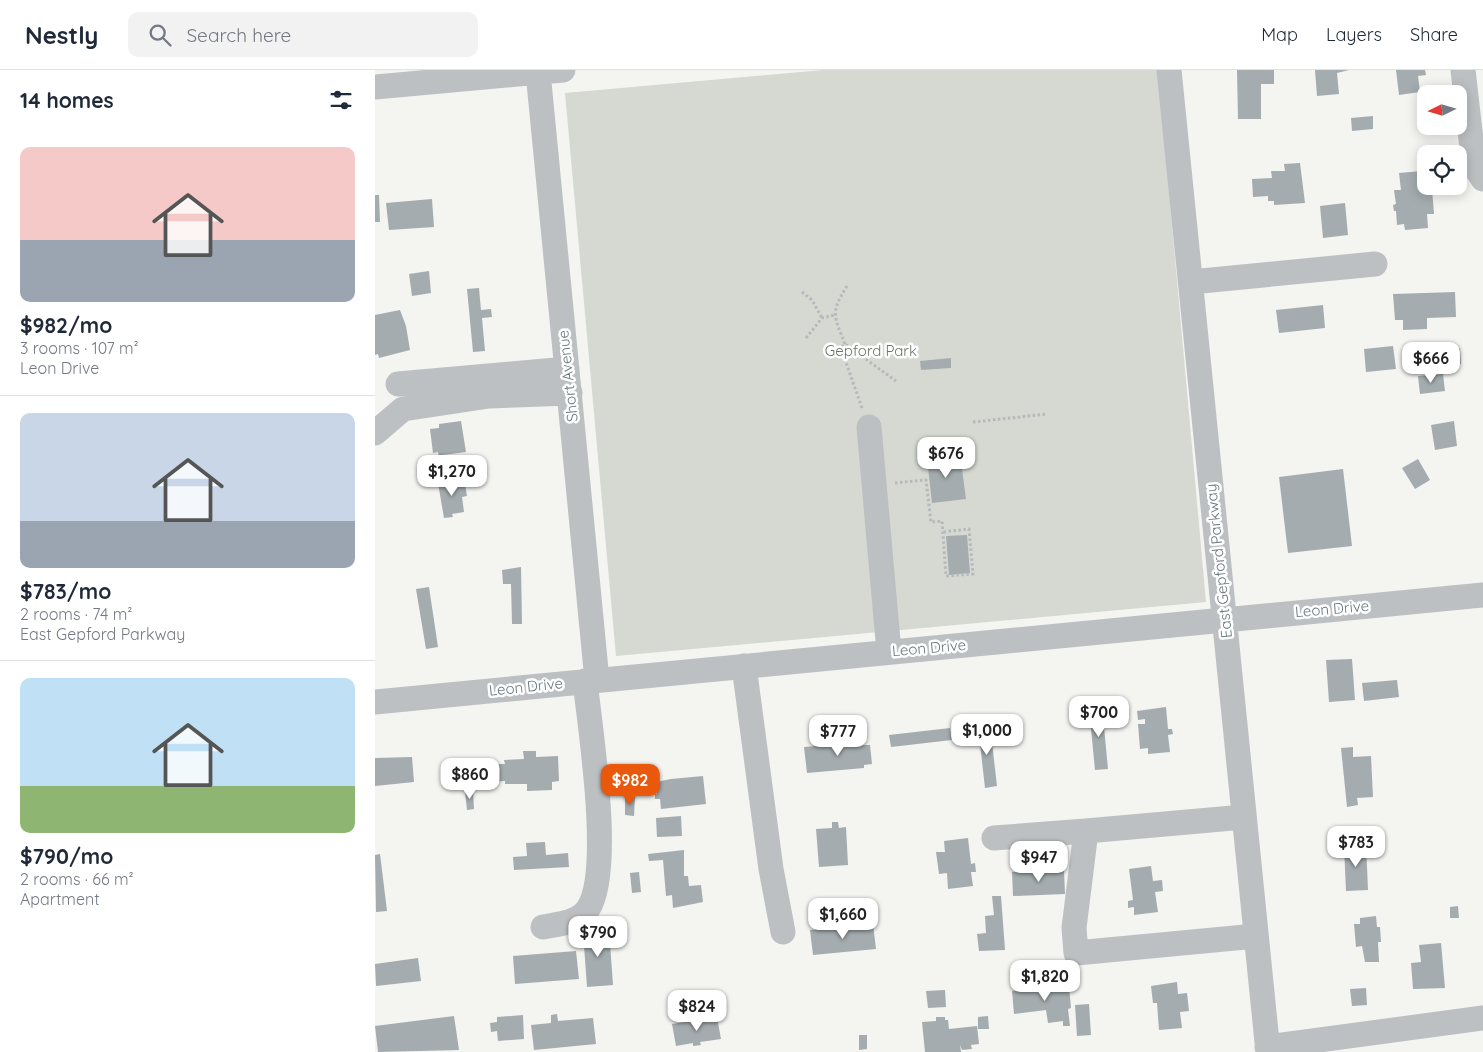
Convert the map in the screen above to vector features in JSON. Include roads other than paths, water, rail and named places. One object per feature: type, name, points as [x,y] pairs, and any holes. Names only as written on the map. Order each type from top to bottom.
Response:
[{"type":"street","name":"East Gepford Parkway","points":[[1169,70],[1267,1049]]},
{"type":"street","points":[[1463,70],[1473,157],[1475,167],[1483,179]]},
{"type":"street","points":[[379,81],[447,75],[550,71]]},
{"type":"street","name":"Short Avenue","points":[[543,927],[575,920],[588,908],[595,891],[599,852],[591,680],[567,369],[550,71]]},
{"type":"street","points":[[1191,282],[1375,264]]},
{"type":"street","points":[[398,384],[567,369]]},
{"type":"street","points":[[375,433],[403,409],[489,396],[570,393]]},
{"type":"street","points":[[869,427],[889,652]]},
{"type":"street","name":"Leon Drive","points":[[375,702],[1483,595]]},
{"type":"street","points":[[744,666],[771,869],[783,932]]},
{"type":"street","points":[[994,838],[1245,817]]},
{"type":"street","points":[[1086,831],[1074,928],[1076,953],[1256,936]]},
{"type":"street","points":[[1267,1049],[1483,1018]]},
{"type":"park label","name":"Gepford Park","points":[[871,351]]}]
